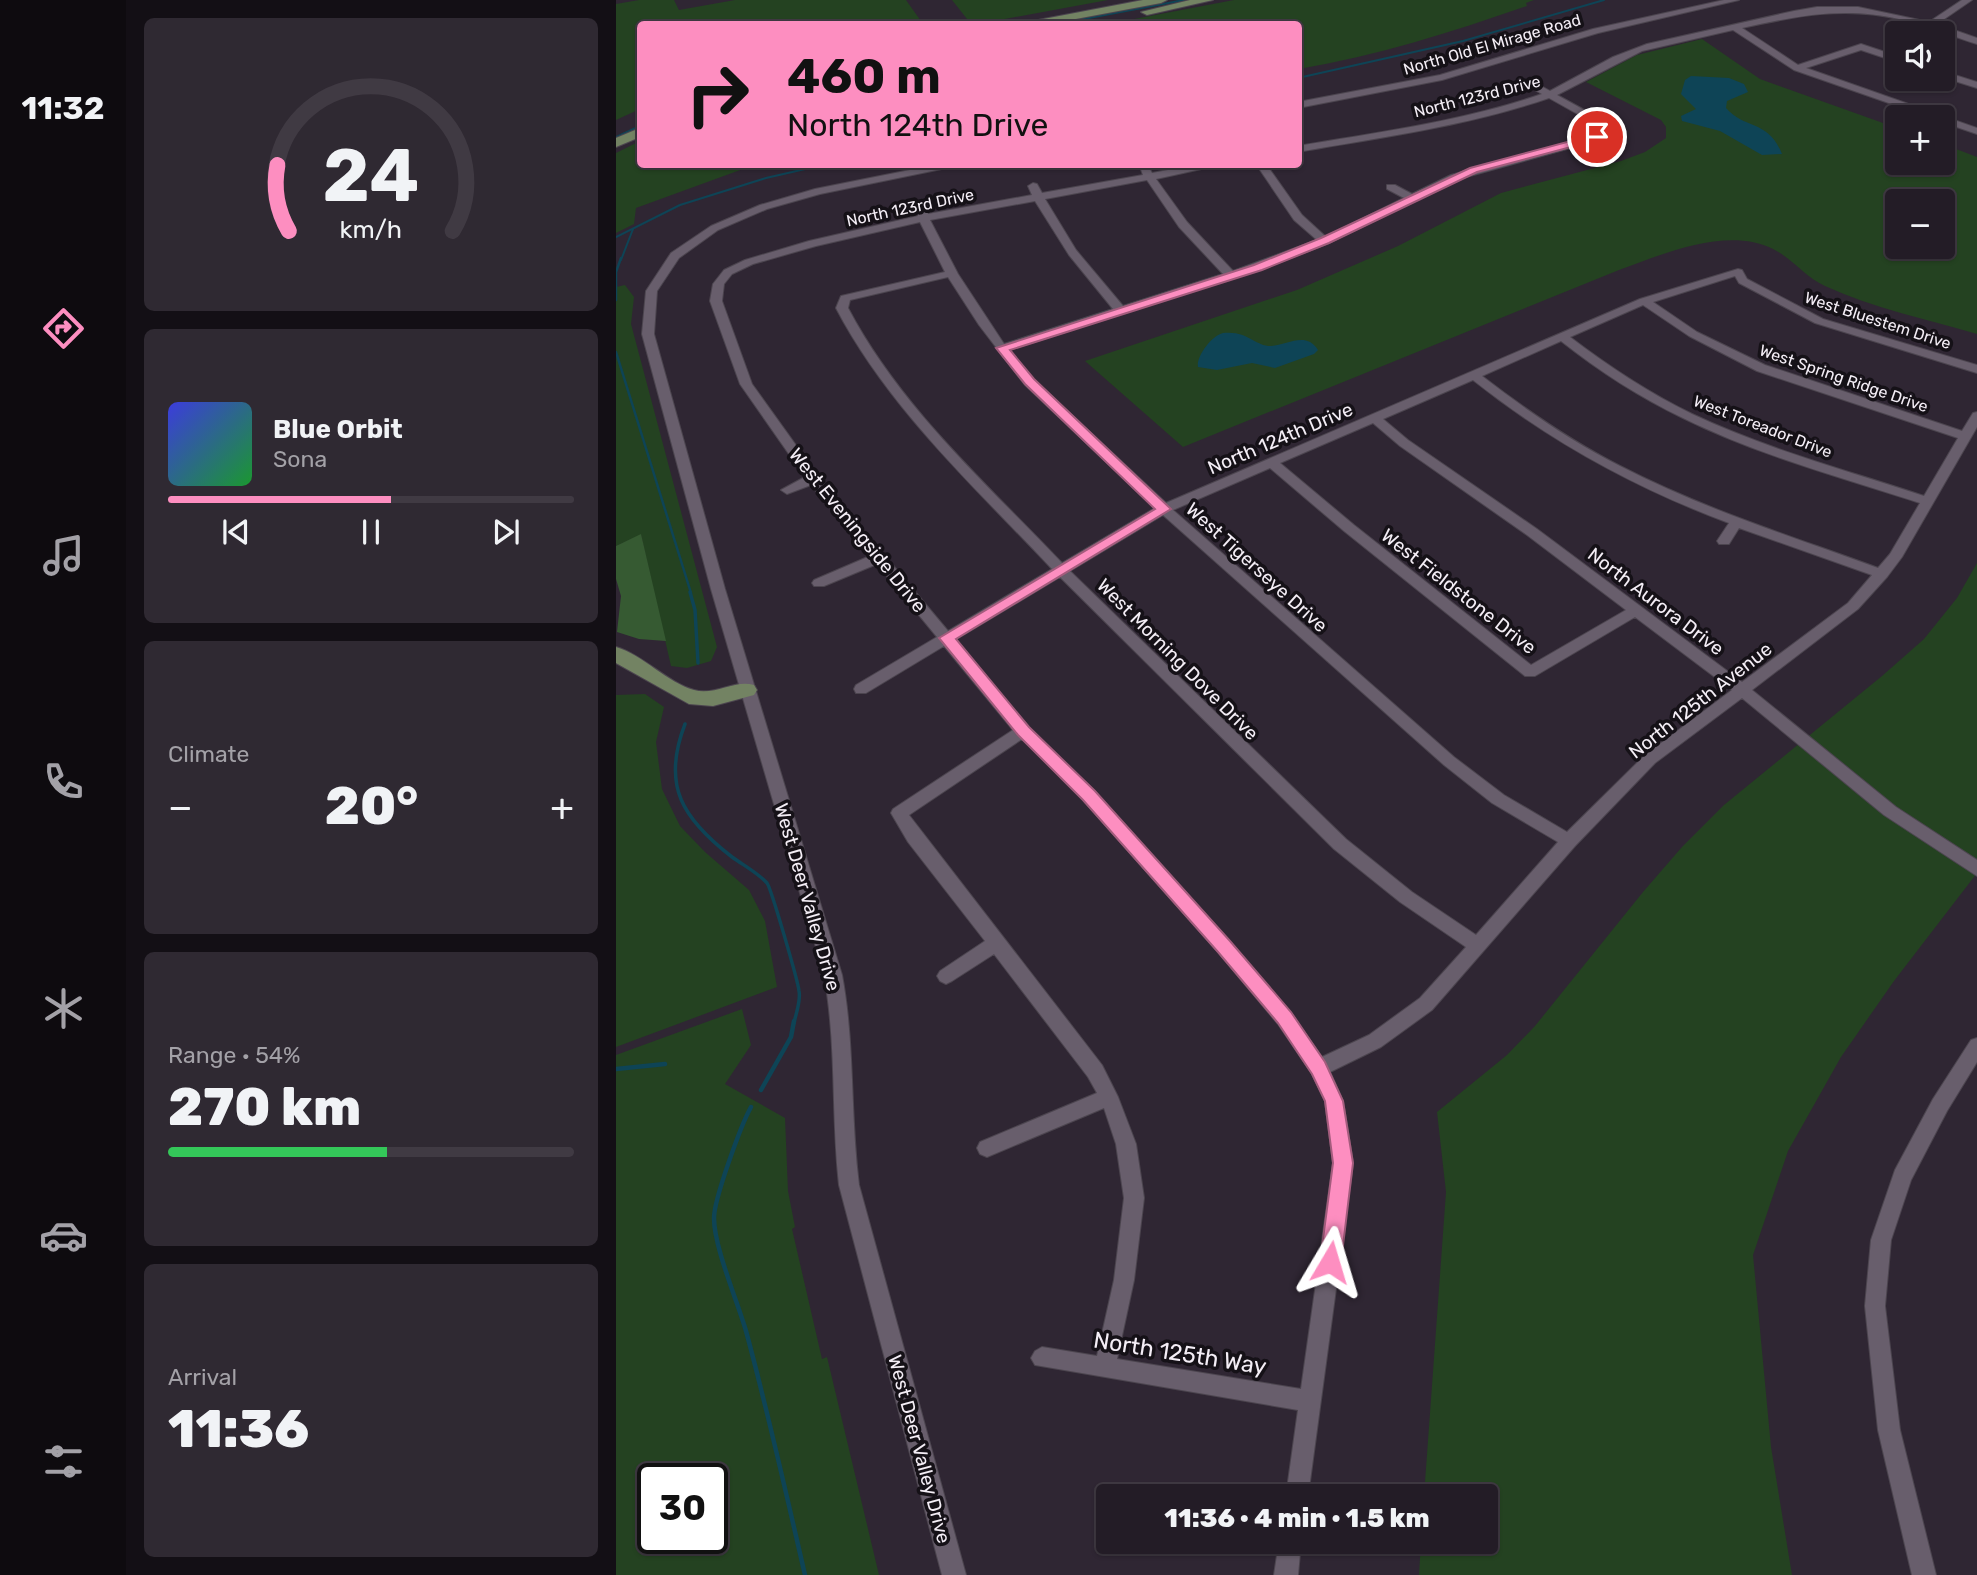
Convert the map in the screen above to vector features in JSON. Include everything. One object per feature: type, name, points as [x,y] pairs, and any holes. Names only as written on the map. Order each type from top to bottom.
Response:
[{"type":"main road","points":[[1049,21],[1161,0]]},
{"type":"main road","points":[[1095,21],[1207,0]]},
{"type":"main road","points":[[616,131],[637,121]]},
{"type":"main road","points":[[616,143],[637,133]]},
{"type":"main road","points":[[616,654],[689,697],[713,699],[747,690]]},
{"type":"street","name":"North Old El Mirage Road","points":[[1302,104],[1442,77],[1596,31],[1735,0]]},
{"type":"street","points":[[1936,21],[1968,0]]},
{"type":"street","name":"North 123rd Drive","points":[[1302,148],[1459,119],[1550,94],[1634,51],[1791,14],[1857,5],[1919,21]]},
{"type":"street","points":[[1735,27],[1797,68],[1903,105]]},
{"type":"street","name":"North 123rd Drive","points":[[1955,33],[1977,41]]},
{"type":"street","points":[[1797,68],[1861,47],[1885,55]]},
{"type":"street","points":[[1955,78],[1977,85]]},
{"type":"street","points":[[1002,348],[1231,276],[1325,240],[1473,170],[1582,142],[1614,130],[1529,83]]},
{"type":"street","points":[[1447,109],[1459,119]]},
{"type":"street","points":[[1955,123],[1977,131]]},
{"type":"street","points":[[1348,126],[1358,138]]},
{"type":"street","name":"West Deer Valley Drive","points":[[941,168],[790,199],[740,215],[694,240],[670,261],[653,284],[647,301],[646,318],[747,690],[835,985],[843,1035],[843,1125],[849,1185],[954,1575]]},
{"type":"street","points":[[1144,168],[1184,226],[1231,276]]},
{"type":"street","name":"North 123rd Drive","points":[[728,272],[749,262],[922,213],[1038,198],[1198,168]]},
{"type":"street","points":[[1264,168],[1304,223],[1316,236],[1325,240]]},
{"type":"street","points":[[1033,186],[1081,266],[1122,312]]},
{"type":"street","points":[[1391,187],[1412,198]]},
{"type":"street","name":"West Tigerseye Drive","points":[[922,213],[953,273],[1002,348],[1030,382],[1164,509],[1449,761],[1498,799],[1569,841]]},
{"type":"street","points":[[802,231],[813,243]]},
{"type":"street","name":"West Eveningside Drive","points":[[728,272],[719,284],[716,301],[746,384],[813,479],[1023,731],[1089,796],[1224,947],[1284,1018],[1319,1068],[1334,1101],[1343,1163],[1299,1484]]},
{"type":"street","name":"North 124th Drive","points":[[861,690],[1164,509],[1644,301],[1738,272]]},
{"type":"street","name":"West Bluestem Drive","points":[[1738,272],[1743,281],[1819,321],[1977,369]]},
{"type":"street","name":"West Morning Dove Drive","points":[[953,273],[845,298],[842,308],[861,344],[907,407],[1061,570],[1340,844],[1406,897],[1477,945]]},
{"type":"street","name":"West Spring Ridge Drive","points":[[1644,301],[1693,334],[1761,368],[1964,436]]},
{"type":"street","name":"West Toreador Drive","points":[[1562,337],[1605,369],[1657,400],[1716,428],[1927,501]]},
{"type":"street","points":[[1474,375],[1517,410],[1606,464],[1683,501],[1882,574]]},
{"type":"street","name":"North 125th Avenue","points":[[1319,1068],[1374,1041],[1426,1004],[1569,841],[1650,760],[1853,606],[1882,574],[1977,416]]},
{"type":"street","name":"North Aurora Drive","points":[[1375,418],[1404,443],[1532,532],[1744,691],[1889,811],[1977,869]]},
{"type":"street","name":"West Fieldstone Drive","points":[[1271,462],[1349,528],[1530,672],[1636,610]]},
{"type":"street","points":[[787,490],[813,479]]},
{"type":"street","points":[[1724,541],[1737,521]]},
{"type":"street","points":[[819,583],[879,558]]},
{"type":"street","points":[[1023,731],[898,813],[914,838],[1095,1070],[1109,1097],[1126,1144],[1134,1198],[1124,1280],[1105,1367]]},
{"type":"street","points":[[946,976],[996,943]]},
{"type":"street","points":[[1924,1575],[1889,1430],[1875,1306],[1881,1240],[1902,1177],[1940,1105],[1977,1046]]},
{"type":"street","points":[[987,1148],[1109,1097]]},
{"type":"street","name":"North 125th Way","points":[[1042,1358],[1310,1401]]},
{"type":"street","points":[[1286,1575],[1289,1554]]},
{"type":"green space","points":[[639,0],[674,0],[679,10],[735,0],[906,0],[921,21],[637,21],[637,110],[616,120],[616,4]]},
{"type":"green space","points":[[952,0],[1108,0],[994,21],[969,21]]},
{"type":"green space","points":[[1234,0],[1534,0],[1526,3],[1527,6],[1414,42],[1302,68],[1302,21],[1124,21]]},
{"type":"green space","points":[[1702,39],[1760,79],[1885,124],[1885,175],[1955,175],[1955,149],[1977,157],[1977,334],[1843,294],[1818,282],[1773,249],[1736,240],[1716,241],[1675,250],[1619,270],[1183,447],[1085,361],[1297,290],[1398,246],[1501,193],[1621,161],[1645,152],[1666,138],[1666,127],[1661,120],[1586,82],[1637,55]]},
{"type":"green space","points":[[637,142],[637,168],[746,168],[636,208],[634,224],[616,233],[616,153]]},
{"type":"green space","points":[[625,285],[634,297],[631,324],[717,647],[711,661],[687,668],[671,666],[641,535],[616,546],[616,287]]},
{"type":"green space","points":[[641,534],[666,641],[639,639],[617,632],[621,596],[616,579],[616,546]]},
{"type":"green space","points":[[1977,563],[1977,873],[1894,981],[1841,1057],[1788,1151],[1753,1255],[1771,1447],[1792,1575],[1419,1575],[1420,1554],[1498,1554],[1498,1484],[1425,1484],[1446,1192],[1437,1112],[1507,1055],[1535,1026],[1643,892],[1682,847],[1724,805],[1924,639],[1957,598]]},
{"type":"green space","points":[[645,694],[664,707],[656,742],[662,789],[680,826],[749,890],[765,921],[777,987],[616,1047],[616,695]]},
{"type":"green space","points":[[742,1009],[751,1045],[725,1084],[785,1118],[788,1191],[795,1227],[792,1229],[822,1359],[827,1357],[879,1575],[616,1575],[616,1055]]},
{"type":"water","points":[[1691,76],[1729,78],[1744,84],[1748,92],[1727,101],[1726,108],[1741,120],[1770,135],[1782,154],[1762,155],[1720,131],[1682,121],[1681,116],[1696,109],[1681,94],[1685,80]]},
{"type":"water","points":[[1223,333],[1238,334],[1271,346],[1296,340],[1308,341],[1318,350],[1314,354],[1275,368],[1252,363],[1217,370],[1198,367],[1205,347]]},
{"type":"waterway","points":[[1073,21],[1184,0]]},
{"type":"waterway","points":[[1302,77],[1463,41],[1604,0]]},
{"type":"waterway","points":[[616,137],[637,127]]},
{"type":"waterway","points":[[616,237],[680,205],[766,178],[810,168]]},
{"type":"waterway","points":[[621,260],[633,229]]},
{"type":"waterway","points":[[616,300],[616,272],[621,258]]},
{"type":"waterway","points":[[616,352],[691,593]]},
{"type":"waterway","points":[[690,592],[695,610],[698,663]]},
{"type":"waterway","points":[[685,724],[675,766],[681,800],[689,815],[715,843],[767,883],[799,991],[794,1023]]},
{"type":"waterway","points":[[761,1090],[791,1037],[794,1021]]},
{"type":"waterway","points":[[616,1069],[665,1064]]},
{"type":"waterway","points":[[751,1107],[718,1195],[715,1230],[754,1361],[805,1575]]},
{"type":"route","points":[[1330,1262],[1343,1163],[1334,1101],[1319,1068],[1284,1018],[1224,947],[1089,796],[1023,731],[947,638],[1164,509],[1030,382],[1002,348],[1085,324],[1258,267],[1325,240],[1430,188],[1473,170],[1597,137]]}]
